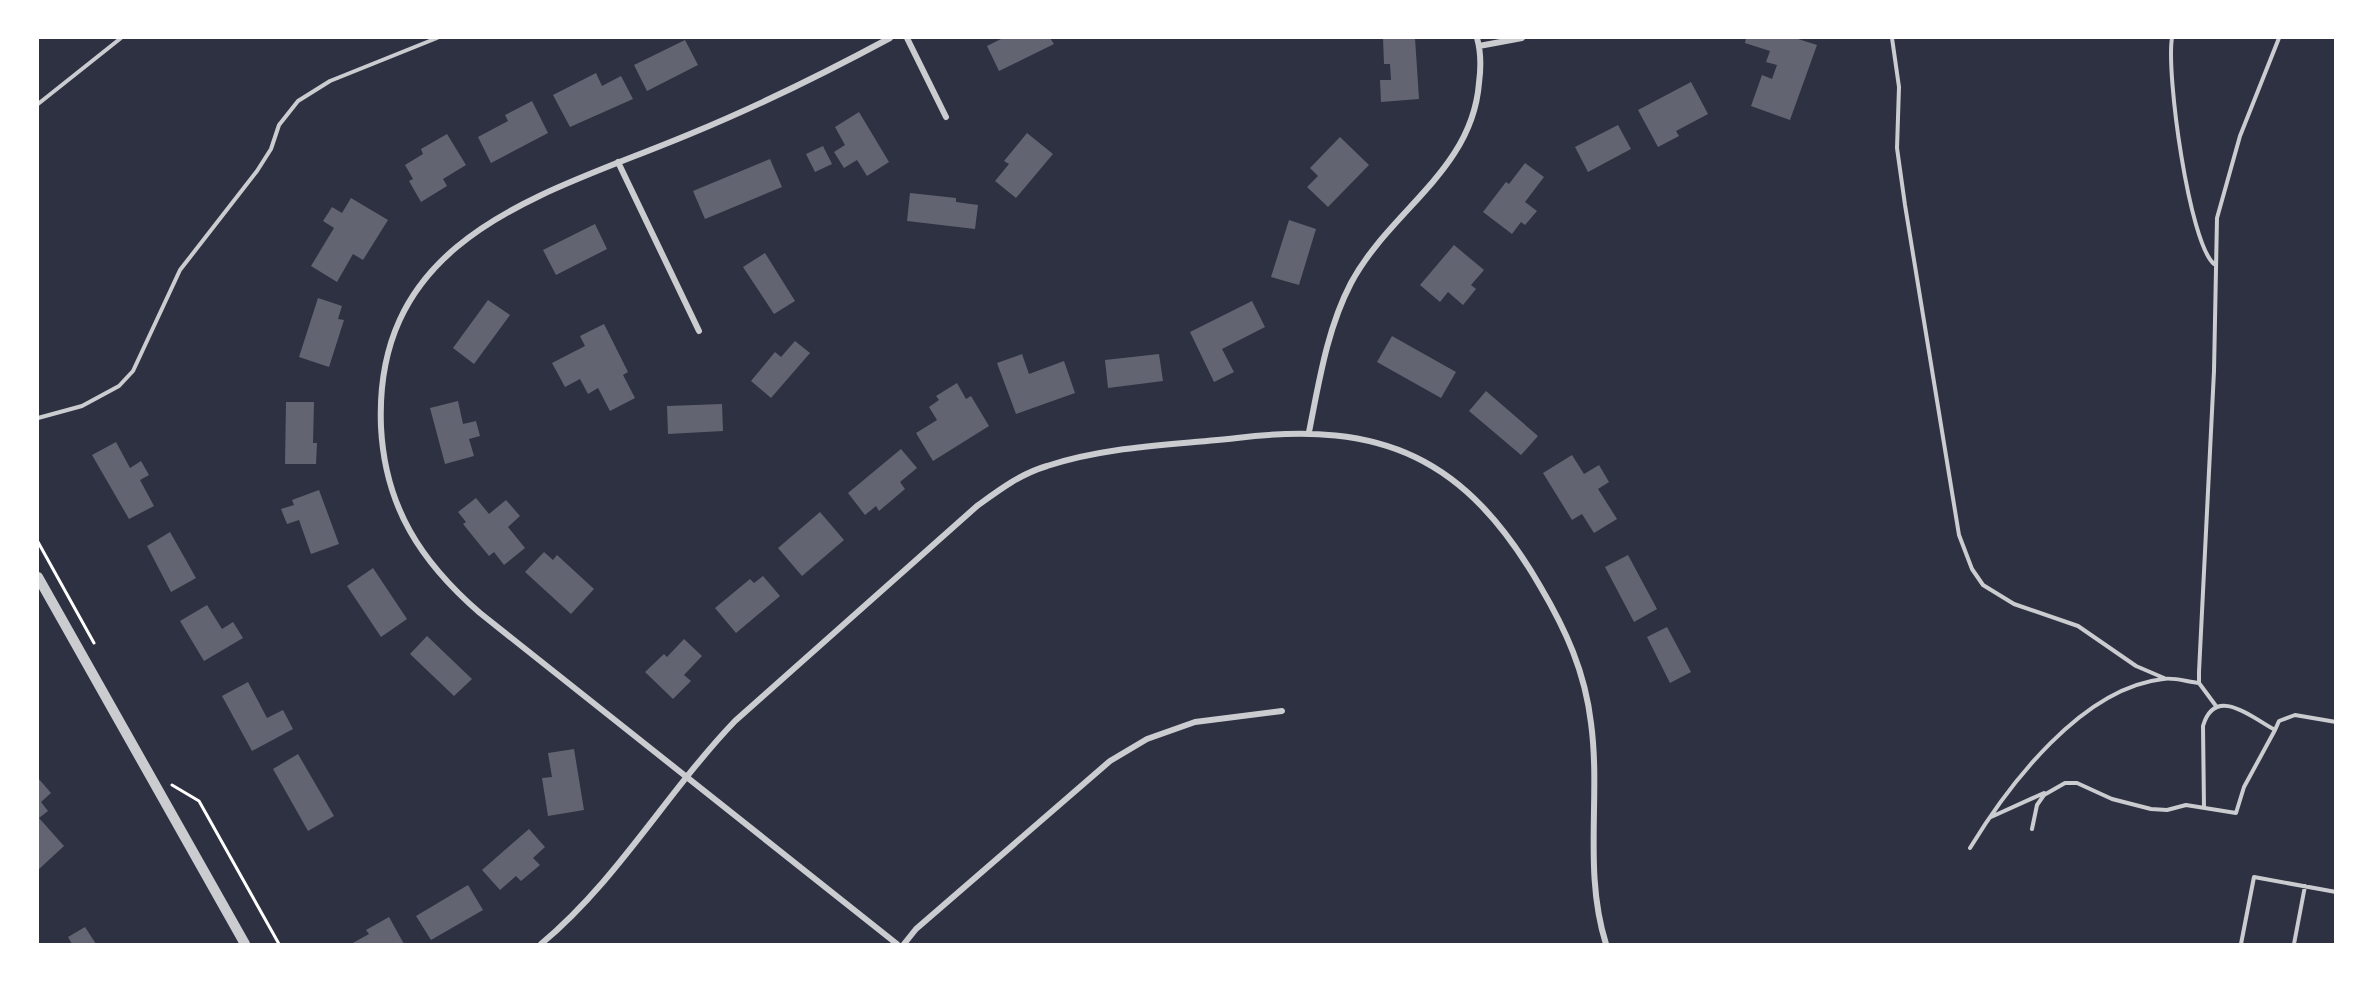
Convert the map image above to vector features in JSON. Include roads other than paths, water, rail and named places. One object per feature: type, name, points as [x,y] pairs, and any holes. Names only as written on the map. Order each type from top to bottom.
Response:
[{"type":"street","points":[[890,38],[729,117],[525,201],[491,220],[439,263],[414,297],[391,345],[383,376],[381,414],[390,486],[405,524],[432,566],[480,613],[897,945]]},
{"type":"street","points":[[907,38],[946,117]]},
{"type":"street","points":[[1309,432],[1331,332],[1350,285],[1385,232],[1435,180],[1465,140],[1478,93],[1479,46],[1476,38]]},
{"type":"street","points":[[1479,46],[1522,38]]},
{"type":"street","points":[[618,162],[699,331]]},
{"type":"street","points":[[541,945],[596,890],[735,720],[977,506],[1025,475],[1046,466],[1097,454],[1309,432],[1377,442],[1437,468],[1458,483],[1480,504],[1510,538],[1531,570],[1569,639],[1586,691],[1592,736],[1594,892],[1606,945]]},
{"type":"street","points":[[38,577],[245,945]]},
{"type":"street","points":[[904,945],[916,928],[1110,760],[1147,739],[1195,722],[1282,711]]},
{"type":"lane","points":[[38,104],[121,38]]},
{"type":"lane","points":[[38,418],[82,406],[119,386],[133,371],[180,270],[257,171],[271,149],[279,125],[298,101],[330,81],[438,38]]},
{"type":"lane","points":[[1892,38],[1899,87],[1897,148],[1905,205],[1959,535],[1972,569],[1983,585],[2002,598],[2078,626],[2136,666],[2164,678],[2199,683]]},
{"type":"lane","points":[[2172,38],[2170,70],[2184,175],[2201,242],[2207,258],[2215,264]]},
{"type":"lane","points":[[2216,706],[2199,683],[2199,636],[2205,563],[2214,371],[2215,264],[2221,198],[2240,136],[2279,38]]},
{"type":"lane","points":[[1970,848],[1988,819],[2044,750],[2093,707],[2142,684],[2164,678]]},
{"type":"lane","points":[[2204,808],[2203,726],[2207,714],[2216,706],[2225,704],[2275,730]]},
{"type":"lane","points":[[1988,819],[2065,783],[2077,783],[2112,799],[2151,809],[2167,810],[2186,805],[2236,813],[2244,787],[2279,721],[2295,715],[2336,722]]},
{"type":"lane","points":[[2031,829],[2037,805],[2050,790]]},
{"type":"lane","points":[[2241,945],[2254,877],[2336,892]]},
{"type":"lane","points":[[2294,945],[2305,886]]}]
